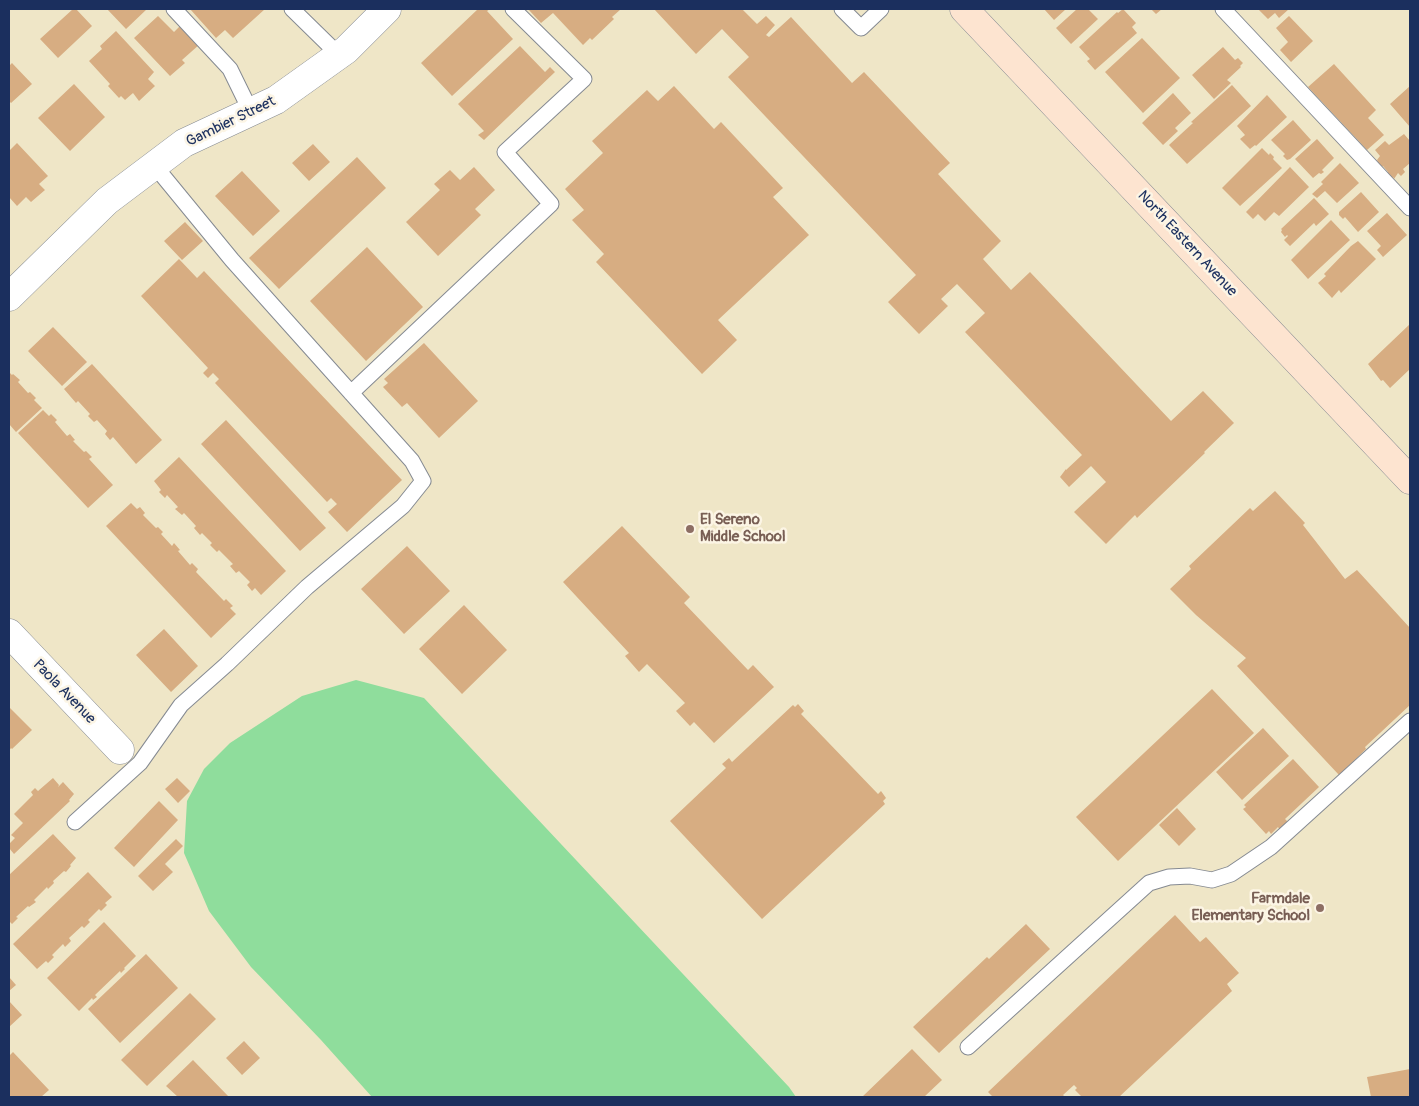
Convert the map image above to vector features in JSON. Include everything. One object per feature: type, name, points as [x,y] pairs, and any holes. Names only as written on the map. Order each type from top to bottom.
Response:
[{"type":"main road","name":"North Eastern Avenue","points":[[964,9],[1410,480]]},
{"type":"street","name":"Gambier Street","points":[[9,297],[107,201],[184,143],[276,100],[339,55],[387,9]]},
{"type":"street","name":"Paola Avenue","points":[[9,633],[120,750]]},
{"type":"lane","points":[[174,9],[230,69],[251,112]]},
{"type":"lane","points":[[292,9],[339,55]]},
{"type":"lane","points":[[352,393],[551,204],[505,152],[584,79],[513,9]]},
{"type":"lane","points":[[842,9],[861,28],[881,9]]},
{"type":"lane","points":[[1223,9],[1410,208]]},
{"type":"lane","points":[[75,822],[140,763],[181,705],[227,664],[307,586],[403,506],[423,481],[412,461],[232,260],[154,166]]},
{"type":"lane","points":[[968,1048],[1149,883],[1169,877],[1190,876],[1212,880],[1231,874],[1271,847],[1410,721]]},
{"type":"green space","points":[[356,680],[424,698],[789,1087],[796,1097],[372,1097],[321,1040],[251,967],[209,911],[184,853],[187,801],[204,769],[230,743],[302,696]]},
{"type":"building","points":[[73,9],[76,9],[92,26],[58,58],[40,39]]},
{"type":"building","points":[[107,9],[147,9],[126,29]]},
{"type":"building","points":[[190,9],[265,9],[233,38],[225,30],[216,38]]},
{"type":"building","points":[[478,9],[490,9],[487,11],[513,39],[452,96],[421,63]]},
{"type":"building","points":[[528,9],[621,9],[612,17],[614,19],[592,40],[590,38],[583,45],[553,13],[541,23]]},
{"type":"building","points":[[654,9],[742,9],[757,24],[766,16],[775,25],[766,35],[769,37],[791,17],[852,83],[864,72],[950,163],[938,174],[1001,241],[983,259],[1011,290],[1030,272],[1171,421],[1203,391],[1234,423],[1137,518],[1135,515],[1106,544],[1074,512],[1106,482],[1091,466],[1069,487],[1060,477],[1082,455],[965,332],[985,313],[957,284],[941,299],[948,306],[919,334],[888,302],[916,275],[728,77],[749,57],[722,29],[696,54]]},
{"type":"building","points":[[1044,9],[1066,9],[1054,20]]},
{"type":"building","points":[[1077,9],[1088,9],[1098,19],[1071,44],[1056,28]]},
{"type":"building","points":[[1123,9],[1136,23],[1132,27],[1137,33],[1095,70],[1087,61],[1090,59],[1079,47],[1117,12]]},
{"type":"building","points":[[1151,9],[1162,9],[1156,14]]},
{"type":"building","points":[[1258,9],[1289,9],[1279,18],[1275,13],[1268,19]]},
{"type":"building","points":[[158,16],[174,32],[181,25],[200,44],[182,60],[185,63],[170,76],[134,38]]},
{"type":"building","points":[[1289,16],[1313,41],[1291,62],[1280,50],[1288,42],[1276,28]]},
{"type":"building","points":[[116,31],[154,72],[148,79],[155,86],[139,101],[133,93],[125,100],[121,96],[119,98],[108,86],[110,84],[89,61],[102,49],[100,46]]},
{"type":"building","points":[[1142,38],[1180,78],[1143,113],[1105,72]]},
{"type":"building","points":[[520,46],[545,72],[550,67],[555,72],[484,140],[478,135],[484,131],[458,104]]},
{"type":"building","points":[[1223,47],[1235,60],[1238,58],[1243,63],[1227,80],[1231,83],[1214,99],[1192,75]]},
{"type":"building","points":[[12,63],[32,84],[11,103],[9,101],[9,66]]},
{"type":"building","points":[[1334,64],[1376,110],[1368,118],[1384,135],[1367,150],[1308,87]]},
{"type":"building","points":[[74,84],[105,117],[70,151],[38,118]]},
{"type":"building","points":[[1232,85],[1251,106],[1187,164],[1169,145]]},
{"type":"building","points":[[674,86],[714,129],[721,122],[783,188],[773,197],[809,235],[718,320],[737,340],[702,374],[596,262],[604,254],[572,220],[584,210],[565,189],[603,153],[592,141],[647,90],[658,101]]},
{"type":"building","points":[[1410,86],[1410,127],[1390,104]]},
{"type":"building","points":[[1173,93],[1191,113],[1175,128],[1178,131],[1163,145],[1142,123]]},
{"type":"building","points":[[1267,95],[1287,117],[1256,146],[1250,149],[1240,139],[1245,135],[1237,126]]},
{"type":"building","points":[[1293,120],[1311,140],[1287,160],[1283,156],[1285,154],[1271,140]]},
{"type":"building","points":[[1404,134],[1410,141],[1410,163],[1403,169],[1405,172],[1401,176],[1398,173],[1394,179],[1393,177],[1390,179],[1386,174],[1388,172],[1383,166],[1380,168],[1376,163],[1380,156],[1375,150],[1385,141],[1389,145]]},
{"type":"building","points":[[1317,139],[1334,158],[1322,170],[1324,172],[1319,173],[1313,178],[1295,159]]},
{"type":"building","points":[[17,143],[48,176],[39,184],[45,190],[31,202],[26,197],[17,206],[9,197],[9,151]]},
{"type":"building","points":[[313,144],[330,162],[309,181],[292,163]]},
{"type":"building","points":[[1262,148],[1274,157],[1273,159],[1282,168],[1240,206],[1222,188]]},
{"type":"building","points":[[357,157],[386,188],[279,289],[249,258]]},
{"type":"building","points":[[1340,163],[1359,183],[1337,203],[1325,191],[1317,198],[1312,194]]},
{"type":"building","points":[[474,167],[495,190],[475,209],[481,215],[438,256],[406,222],[440,190],[434,184],[450,170],[460,180]]},
{"type":"building","points":[[1290,167],[1309,187],[1279,216],[1274,212],[1265,221],[1258,214],[1253,219],[1246,212]]},
{"type":"building","points":[[242,171],[280,211],[253,236],[215,196]]},
{"type":"building","points":[[1361,192],[1379,212],[1358,232],[1345,217],[1343,219],[1339,215],[1339,212]]},
{"type":"building","points":[[1314,198],[1329,214],[1316,226],[1314,223],[1290,246],[1284,240],[1288,236],[1285,237],[1281,229]]},
{"type":"building","points":[[1387,213],[1407,235],[1383,257],[1377,250],[1381,246],[1367,231]]},
{"type":"building","points":[[1331,220],[1350,240],[1308,279],[1291,260]]},
{"type":"building","points":[[185,222],[203,241],[182,260],[164,241]]},
{"type":"building","points":[[1358,241],[1376,259],[1341,293],[1339,290],[1332,298],[1318,283],[1326,276],[1324,274]]},
{"type":"building","points":[[367,247],[423,307],[366,361],[310,301]]},
{"type":"building","points":[[179,259],[197,278],[204,271],[402,480],[347,532],[328,512],[337,504],[331,498],[327,502],[215,383],[219,379],[213,373],[208,378],[203,373],[208,368],[141,296]]},
{"type":"building","points":[[1410,324],[1410,369],[1390,388],[1383,380],[1381,381],[1368,364]]},
{"type":"building","points":[[53,327],[87,362],[62,386],[28,351]]},
{"type":"building","points":[[424,343],[478,401],[439,438],[407,403],[402,407],[383,387],[388,383],[384,379]]},
{"type":"building","points":[[92,364],[162,440],[136,464],[113,437],[110,440],[105,434],[107,431],[97,420],[94,422],[88,416],[90,414],[78,401],[76,403],[64,389]]},
{"type":"building","points":[[9,372],[20,380],[18,382],[28,393],[30,392],[36,398],[34,400],[42,408],[16,432],[9,424]]},
{"type":"building","points":[[43,410],[49,416],[51,414],[67,436],[70,434],[75,440],[73,441],[92,457],[89,459],[113,485],[88,508],[18,433]]},
{"type":"building","points":[[226,420],[326,528],[300,551],[201,444]]},
{"type":"building","points":[[179,457],[286,571],[261,595],[255,588],[252,591],[247,585],[250,582],[239,571],[236,573],[230,566],[233,564],[219,550],[217,552],[210,545],[212,543],[202,533],[200,535],[194,528],[196,526],[184,513],[182,515],[175,509],[178,507],[167,495],[165,498],[159,492],[161,490],[154,481]]},
{"type":"building","points":[[1275,491],[1305,523],[1303,525],[1345,579],[1357,570],[1410,628],[1410,705],[1365,747],[1366,749],[1339,775],[1237,666],[1246,658],[1196,615],[1170,589],[1191,569],[1189,566],[1250,508],[1253,511]]},
{"type":"building","points":[[131,503],[137,509],[140,507],[145,513],[143,515],[163,532],[161,534],[172,546],[174,543],[190,565],[192,563],[198,569],[196,572],[224,601],[226,599],[233,606],[230,608],[236,614],[211,638],[106,526]]},
{"type":"building","points":[[622,526],[690,597],[684,603],[748,670],[753,665],[774,687],[714,743],[694,722],[690,726],[676,711],[685,703],[647,664],[639,672],[625,656],[629,653],[563,582]]},
{"type":"building","points":[[407,546],[450,591],[404,634],[361,589]]},
{"type":"building","points":[[464,605],[507,650],[462,694],[419,649]]},
{"type":"building","points":[[164,629],[198,666],[171,692],[136,655]]},
{"type":"building","points":[[1212,689],[1254,733],[1118,861],[1076,817]]},
{"type":"building","points":[[798,704],[804,711],[801,714],[878,794],[881,791],[886,798],[883,801],[885,804],[762,919],[670,821],[726,768],[722,764],[729,758],[732,762],[793,705],[795,707]]},
{"type":"building","points":[[9,709],[32,730],[9,751]]},
{"type":"building","points":[[1263,728],[1289,756],[1242,800],[1216,772]]},
{"type":"building","points":[[1293,759],[1319,787],[1285,819],[1288,822],[1280,830],[1278,827],[1271,834],[1269,831],[1266,834],[1243,809],[1246,807],[1244,805]]},
{"type":"building","points":[[53,778],[59,785],[58,787],[63,782],[74,794],[70,801],[14,854],[9,848],[9,844],[15,838],[11,835],[23,823],[14,814],[33,795],[31,792],[35,788],[38,791]]},
{"type":"building","points":[[177,778],[190,791],[178,803],[165,789]]},
{"type":"building","points":[[159,801],[178,820],[134,867],[114,848]]},
{"type":"building","points":[[1177,808],[1196,829],[1179,846],[1159,825]]},
{"type":"building","points":[[53,834],[76,858],[66,872],[64,871],[53,881],[54,883],[48,889],[47,887],[34,900],[36,902],[28,906],[16,917],[18,918],[12,924],[10,922],[9,924],[9,875]]},
{"type":"building","points":[[176,839],[183,846],[165,864],[173,872],[153,891],[138,876]]},
{"type":"building","points":[[88,872],[112,897],[105,903],[107,905],[101,911],[99,909],[88,920],[90,922],[84,928],[82,926],[69,938],[71,941],[65,947],[63,944],[52,955],[54,957],[48,963],[46,961],[37,969],[13,944]]},
{"type":"building","points":[[1175,915],[1200,942],[1206,937],[1239,973],[1227,984],[1232,991],[1119,1097],[1082,1097],[1075,1090],[1077,1088],[1074,1085],[1063,1095],[1065,1097],[993,1097],[988,1092]]},
{"type":"building","points":[[104,922],[136,956],[121,973],[120,971],[95,995],[97,997],[93,1000],[92,998],[79,1011],[47,978]]},
{"type":"building","points":[[1026,924],[1050,949],[939,1053],[913,1027],[987,957],[989,959]]},
{"type":"building","points":[[146,954],[178,988],[120,1043],[88,1009]]},
{"type":"building","points":[[9,977],[16,985],[9,991]]},
{"type":"building","points":[[190,993],[216,1019],[147,1086],[121,1060]]},
{"type":"building","points":[[9,1001],[22,1015],[9,1027]]},
{"type":"building","points":[[244,1041],[260,1058],[242,1075],[226,1058]]},
{"type":"building","points":[[912,1049],[942,1080],[924,1097],[862,1097]]},
{"type":"building","points":[[13,1052],[49,1090],[41,1097],[9,1097],[9,1056]]},
{"type":"building","points":[[193,1060],[229,1097],[178,1097],[166,1086]]},
{"type":"building","points":[[1410,1069],[1410,1097],[1371,1097],[1367,1077]]},
{"type":"place","name":"El Sereno Middle School","points":[[690,529]]},
{"type":"place","name":"Farmdale Elementary School","points":[[1320,908]]}]
